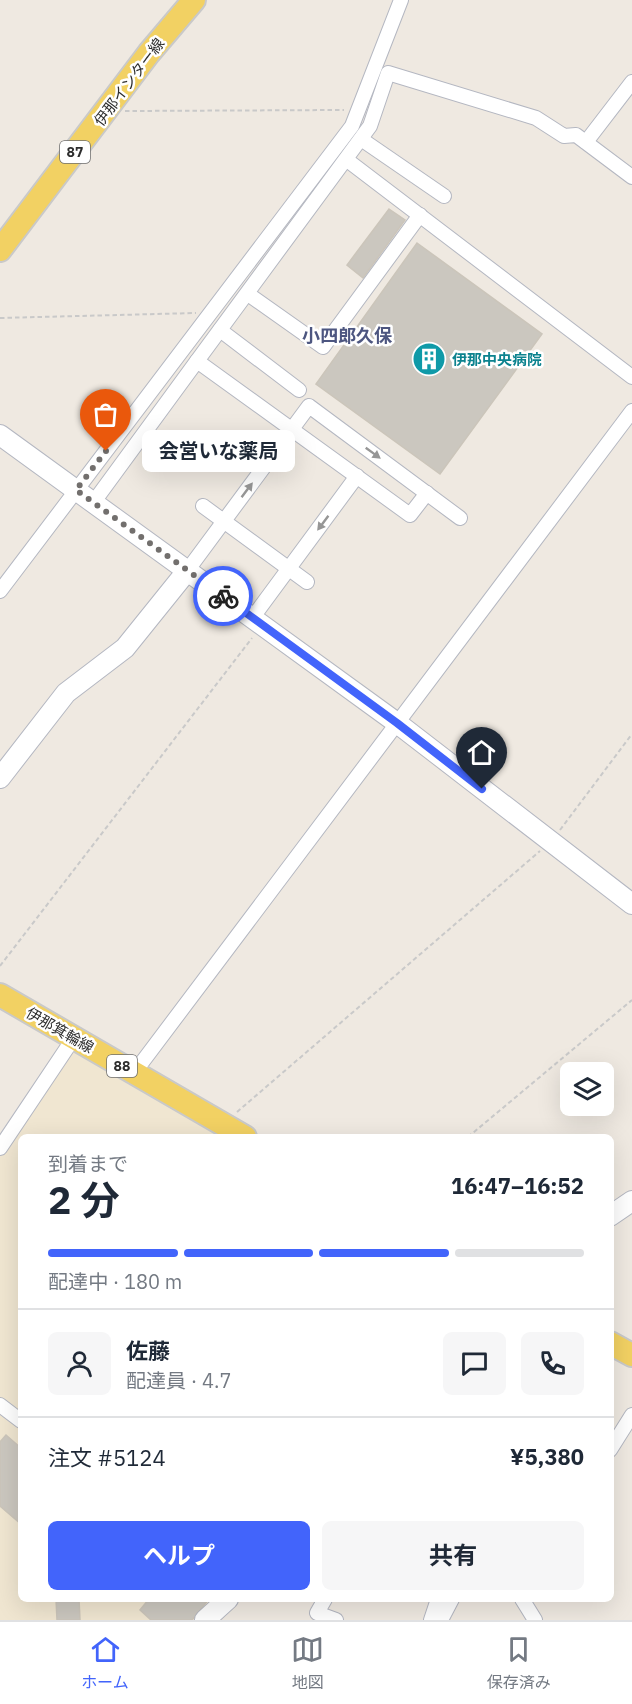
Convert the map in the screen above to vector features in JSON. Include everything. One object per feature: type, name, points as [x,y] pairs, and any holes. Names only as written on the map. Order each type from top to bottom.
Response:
[{"type":"main road","name":"伊那インター線","points":[[0,250],[149,53],[194,0]]},
{"type":"main road","name":"伊那箕輪線","points":[[0,995],[240,1134]]},
{"type":"main road","points":[[614,1345],[632,1355]]},
{"type":"street","points":[[0,591],[352,126],[401,0]]},
{"type":"street","points":[[93,503],[362,139],[370,126],[388,73],[536,118],[564,136],[576,135],[632,177]]},
{"type":"street","points":[[586,142],[632,82]]},
{"type":"street","points":[[362,139],[444,196]]},
{"type":"street","points":[[347,160],[632,377]]},
{"type":"street","points":[[248,294],[323,347],[420,215]]},
{"type":"street","points":[[220,330],[299,390]]},
{"type":"street","points":[[197,362],[411,515],[427,493]]},
{"type":"street","points":[[0,778],[66,693],[125,648],[187,571],[309,406],[460,518]]},
{"type":"street","points":[[134,1073],[632,411]]},
{"type":"street","points":[[0,435],[397,723],[632,904]]},
{"type":"street","points":[[338,462],[354,440]]},
{"type":"street","points":[[258,621],[289,568],[357,476]]},
{"type":"street","points":[[203,506],[308,582]]},
{"type":"street","points":[[0,1148],[73,1038]]},
{"type":"street","points":[[614,1213],[632,1201]]},
{"type":"street","points":[[0,1405],[18,1419]]},
{"type":"street","points":[[614,1444],[632,1415]]},
{"type":"street","points":[[205,1620],[225,1602]]},
{"type":"street","points":[[323,1602],[317,1613],[336,1620]]},
{"type":"street","points":[[431,1620],[431,1613],[436,1602]]},
{"type":"street","points":[[441,1620],[450,1602]]},
{"type":"street","points":[[524,1602],[535,1620]]},
{"type":"path","points":[[113,103],[126,112],[359,110]]},
{"type":"path","points":[[0,318],[210,312]]},
{"type":"path","points":[[0,966],[258,621]]},
{"type":"path","points":[[223,1124],[550,842],[632,734]]},
{"type":"path","points":[[472,1134],[632,1000]]},
{"type":"shaded area","points":[[68,1046],[222,1134],[18,1134],[18,1602],[225,1602],[205,1620],[0,1620],[0,1148]]},
{"type":"building","points":[[389,209],[405,220],[363,278],[347,265]]},
{"type":"building","name":"伊那中央病院","points":[[417,243],[542,334],[440,474],[316,384]]},
{"type":"building","points":[[6,1435],[18,1445],[18,1521],[0,1506],[0,1442]]},
{"type":"building","points":[[56,1602],[79,1602],[80,1620],[57,1620]]},
{"type":"building","points":[[147,1602],[207,1602],[192,1620],[151,1620],[140,1610]]},
{"type":"way so far","points":[[106,451],[76,490],[223,596]]},
{"type":"place","name":"伊那中央病院","points":[[429,359]]},
{"type":"place","name":"会営いな薬局","points":[[106,451]]},
{"type":"district","name":"小四郎久保","points":[[347,335]]},
{"type":"route","points":[[223,596],[397,723],[482,789]]}]
